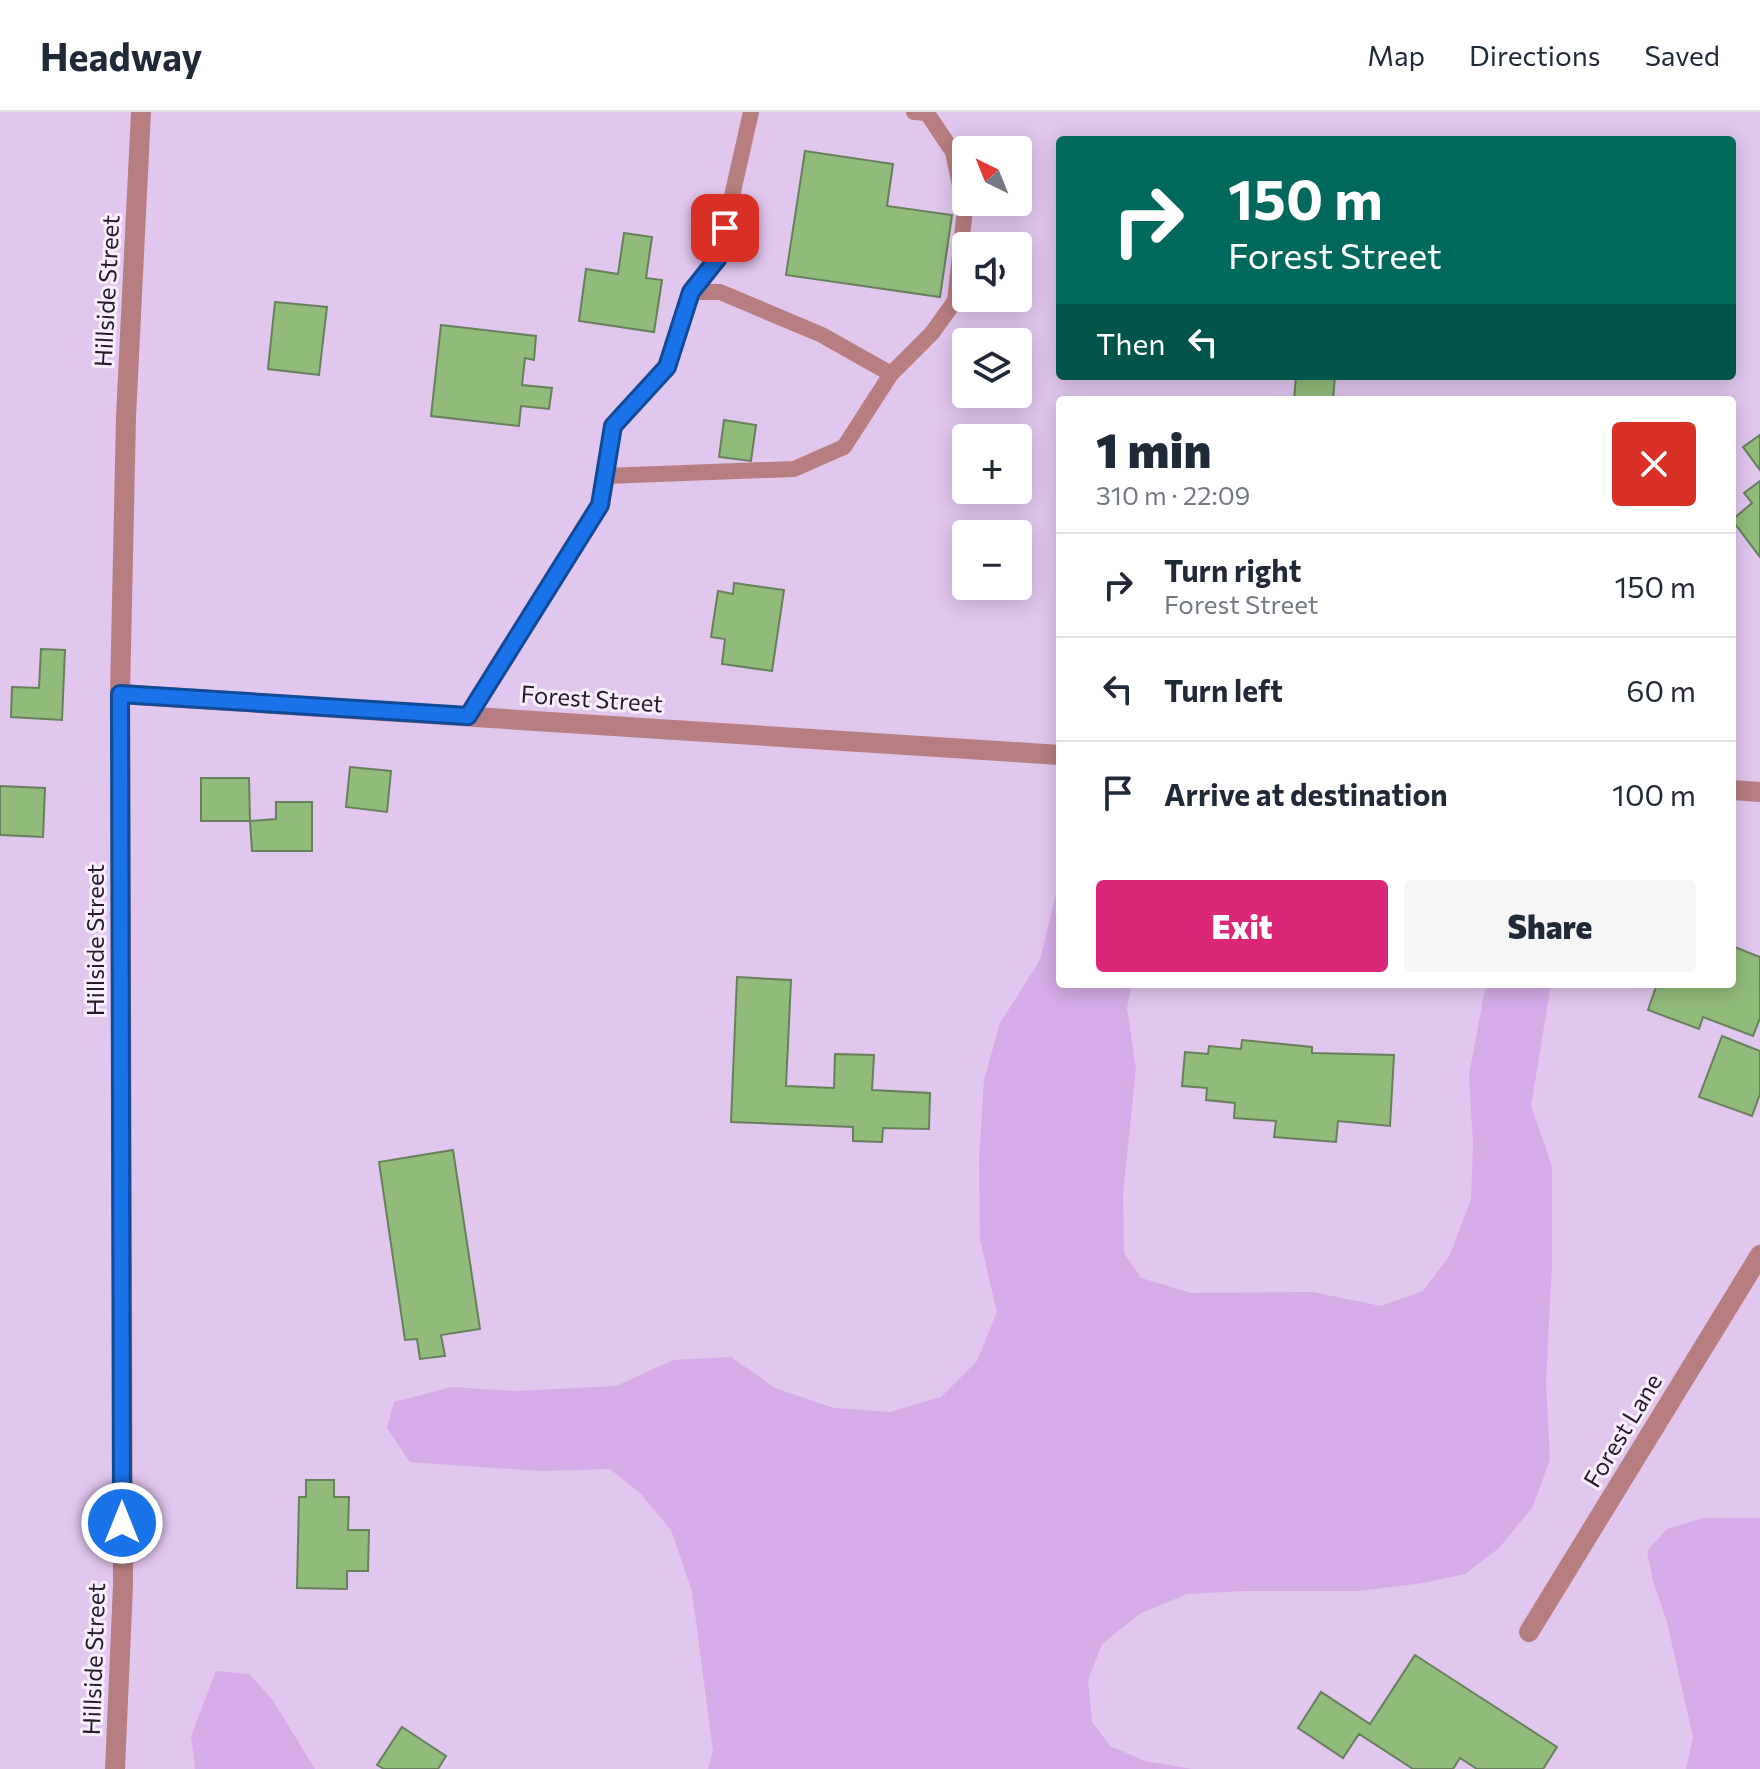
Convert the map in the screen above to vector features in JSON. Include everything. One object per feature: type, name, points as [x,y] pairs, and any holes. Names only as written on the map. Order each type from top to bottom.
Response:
[{"type":"street","name":"Hillside Street","points":[[115,1769],[123,1585],[120,694],[126,417],[141,112]]},
{"type":"street","name":"Forest Street","points":[[120,694],[1056,755]]},
{"type":"street","points":[[1736,790],[1760,792]]},
{"type":"street","name":"Forest Lane","points":[[1529,1632],[1760,1255]]},
{"type":"lane","points":[[468,716],[600,505],[613,426],[667,367],[691,292],[718,258],[751,112]]},
{"type":"lane","points":[[605,476],[794,469],[844,447],[891,374],[932,333],[955,301],[965,209],[953,152],[927,113],[914,112]]},
{"type":"lane","points":[[691,292],[720,292],[822,335],[891,374]]},
{"type":"shaded area","points":[[1056,894],[1056,988],[1131,988],[1127,1008],[1136,1069],[1123,1193],[1124,1253],[1141,1278],[1191,1293],[1312,1292],[1381,1306],[1423,1291],[1450,1255],[1471,1199],[1473,1145],[1469,1075],[1485,988],[1550,988],[1531,1106],[1552,1166],[1552,1264],[1546,1383],[1550,1460],[1532,1508],[1499,1548],[1465,1574],[1359,1591],[1187,1594],[1141,1613],[1102,1644],[1088,1680],[1092,1722],[1110,1746],[1145,1761],[1192,1769],[708,1769],[713,1751],[692,1591],[671,1530],[640,1493],[610,1469],[540,1471],[410,1462],[387,1428],[394,1402],[452,1387],[515,1391],[616,1386],[673,1360],[731,1357],[775,1388],[834,1408],[890,1412],[941,1397],[977,1361],[997,1312],[980,1240],[979,1161],[984,1080],[1000,1023],[1040,960]]},
{"type":"shaded area","points":[[1703,1518],[1760,1518],[1760,1769],[1686,1769],[1693,1737],[1647,1551],[1667,1529]]},
{"type":"shaded area","points":[[216,1671],[249,1674],[272,1699],[315,1769],[195,1769],[191,1736]]},
{"type":"building","points":[[805,151],[893,164],[887,206],[952,215],[940,297],[786,275]]},
{"type":"building","points":[[624,233],[652,237],[646,278],[662,280],[654,332],[579,321],[586,269],[618,274]]},
{"type":"building","points":[[275,302],[327,307],[319,375],[268,369]]},
{"type":"building","points":[[441,325],[536,336],[534,360],[525,358],[522,385],[552,388],[549,409],[521,406],[519,426],[431,416]]},
{"type":"building","points":[[1296,380],[1335,380],[1333,396],[1294,396]]},
{"type":"building","points":[[724,420],[756,425],[751,461],[719,457]]},
{"type":"building","points":[[1760,435],[1760,470],[1743,447]]},
{"type":"building","points":[[1760,481],[1760,557],[1736,525],[1736,517],[1752,503],[1744,493]]},
{"type":"building","points":[[734,583],[784,590],[772,671],[722,664],[725,639],[711,637],[718,591],[733,594]]},
{"type":"building","points":[[41,649],[65,650],[62,720],[11,717],[12,687],[39,688]]},
{"type":"building","points":[[350,767],[391,771],[387,812],[346,807]]},
{"type":"building","points":[[201,778],[249,778],[250,821],[201,821]]},
{"type":"building","points":[[0,786],[45,788],[43,837],[0,835]]},
{"type":"building","points":[[276,802],[312,802],[312,851],[252,851],[250,821],[276,819]]},
{"type":"building","points":[[1736,948],[1760,957],[1760,1018],[1753,1036],[1703,1017],[1699,1029],[1648,1010],[1656,988],[1736,988]]},
{"type":"building","points":[[737,977],[791,980],[786,1086],[834,1088],[835,1054],[874,1055],[872,1090],[930,1093],[929,1129],[883,1128],[882,1142],[853,1141],[853,1127],[731,1122]]},
{"type":"building","points":[[1722,1036],[1760,1051],[1760,1094],[1752,1116],[1699,1097]]},
{"type":"building","points":[[1242,1040],[1312,1047],[1312,1053],[1394,1055],[1390,1126],[1338,1121],[1336,1142],[1274,1137],[1276,1121],[1234,1118],[1235,1103],[1206,1100],[1207,1088],[1182,1086],[1185,1052],[1208,1054],[1209,1046],[1241,1049]]},
{"type":"building","points":[[453,1150],[480,1329],[441,1335],[445,1356],[420,1359],[417,1339],[405,1340],[379,1162]]},
{"type":"building","points":[[306,1480],[334,1480],[334,1497],[349,1497],[348,1530],[369,1530],[368,1571],[347,1571],[347,1589],[297,1588],[299,1497],[306,1497]]},
{"type":"building","points":[[1415,1655],[1557,1747],[1543,1769],[1477,1769],[1460,1758],[1453,1769],[1413,1769],[1359,1734],[1343,1758],[1298,1728],[1321,1692],[1370,1724]]},
{"type":"building","points":[[402,1727],[446,1756],[438,1769],[384,1769],[377,1765]]},
{"type":"route","points":[[122,1523],[120,694],[468,716],[600,505],[613,426],[667,367],[691,292],[718,258],[725,228]]}]
